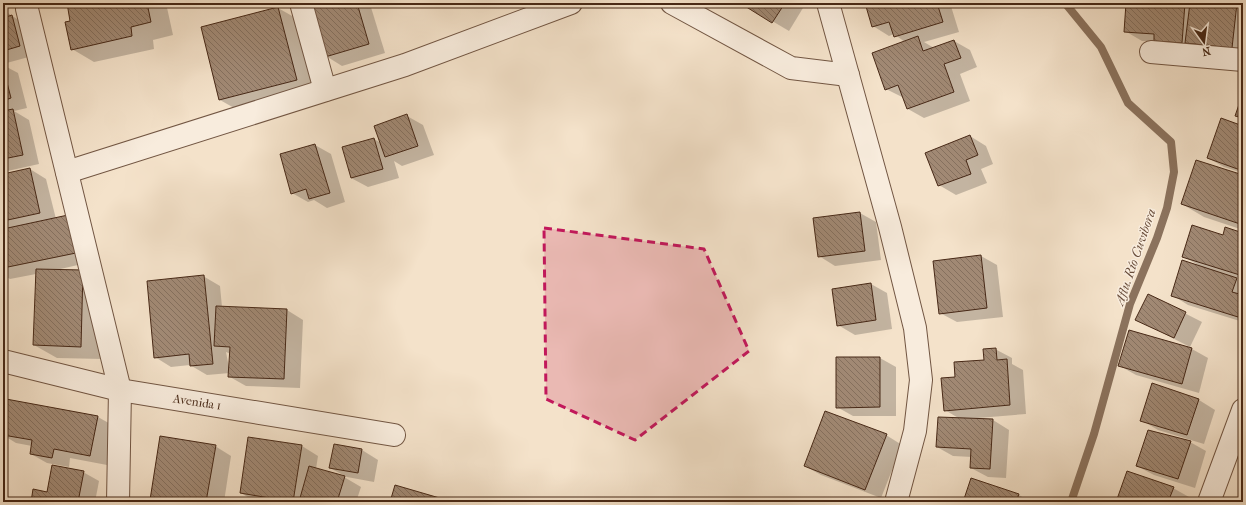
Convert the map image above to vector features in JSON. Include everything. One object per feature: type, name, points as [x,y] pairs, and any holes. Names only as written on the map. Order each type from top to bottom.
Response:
[{"type":"street","points":[[301,3],[325,90]]},
{"type":"street","points":[[67,172],[405,65],[571,3]]},
{"type":"street","points":[[672,3],[792,68],[848,74]]},
{"type":"street","points":[[828,3],[890,227],[915,328],[921,380],[915,431],[896,502]]},
{"type":"street","points":[[27,9],[120,390],[118,502]]},
{"type":"street","points":[[1151,52],[1243,60]]},
{"type":"street","name":"Avenida 1","points":[[3,361],[120,390],[394,435]]},
{"type":"street","points":[[1209,502],[1243,410]]},
{"type":"highlighted area","points":[[544,228],[704,249],[749,351],[635,440],[546,399]]},
{"type":"building","points":[[67,3],[147,3],[151,22],[131,27],[132,36],[71,50],[65,22],[70,21]]},
{"type":"building","points":[[319,3],[357,3],[369,44],[325,57],[310,6]]},
{"type":"building","points":[[740,3],[785,3],[772,23]]},
{"type":"building","points":[[865,3],[937,3],[943,22],[894,37],[889,22],[872,27]]},
{"type":"building","points":[[1126,3],[1185,3],[1182,43],[1154,41],[1154,34],[1124,32]]},
{"type":"building","points":[[1190,3],[1237,3],[1232,48],[1185,43]]},
{"type":"building","points":[[278,7],[297,80],[219,100],[201,27]]},
{"type":"building","points":[[1243,13],[1243,46],[1240,46]]},
{"type":"building","points":[[12,15],[20,46],[3,51],[3,18]]},
{"type":"building","points":[[918,36],[923,51],[954,40],[961,58],[944,64],[954,92],[907,109],[898,85],[885,90],[872,53]]},
{"type":"building","points":[[3,67],[11,98],[3,101]]},
{"type":"building","points":[[1243,93],[1243,118],[1235,116]]},
{"type":"building","points":[[13,109],[23,155],[3,159],[3,111]]},
{"type":"building","points":[[407,114],[418,146],[385,157],[374,126]]},
{"type":"building","points":[[1221,118],[1243,126],[1243,171],[1207,158]]},
{"type":"building","points":[[970,135],[978,155],[966,160],[971,174],[938,186],[925,153]]},
{"type":"building","points":[[374,138],[383,169],[351,178],[342,147]]},
{"type":"building","points":[[315,144],[330,193],[309,199],[306,189],[291,194],[280,154]]},
{"type":"building","points":[[1196,160],[1243,175],[1243,225],[1181,204]]},
{"type":"building","points":[[30,168],[40,213],[3,221],[3,174]]},
{"type":"building","points":[[860,212],[865,251],[818,257],[813,218]]},
{"type":"building","points":[[68,215],[76,253],[3,268],[3,229]]},
{"type":"building","points":[[1192,225],[1223,235],[1225,227],[1243,233],[1243,276],[1182,257]]},
{"type":"building","points":[[981,255],[987,308],[939,314],[933,261]]},
{"type":"building","points":[[1182,260],[1237,278],[1232,292],[1243,295],[1243,302],[1238,317],[1171,296]]},
{"type":"building","points":[[36,269],[83,270],[81,347],[33,345]]},
{"type":"building","points":[[204,275],[213,364],[190,366],[189,354],[154,358],[147,281]]},
{"type":"building","points":[[871,283],[876,320],[837,326],[832,289]]},
{"type":"building","points":[[1148,294],[1186,312],[1174,338],[1135,320]]},
{"type":"building","points":[[216,306],[287,309],[284,379],[228,377],[230,347],[214,346]]},
{"type":"building","points":[[1129,330],[1192,348],[1182,384],[1118,366]]},
{"type":"building","points":[[996,348],[997,360],[1007,359],[1010,405],[944,411],[941,378],[955,377],[954,362],[984,360],[983,349]]},
{"type":"building","points":[[836,357],[880,357],[880,407],[836,408]]},
{"type":"building","points":[[1152,383],[1199,399],[1187,435],[1140,421]]},
{"type":"building","points":[[6,399],[98,416],[90,456],[54,449],[52,458],[30,454],[32,440],[3,435],[3,415]]},
{"type":"building","points":[[825,411],[887,434],[865,490],[804,466]]},
{"type":"building","points":[[938,417],[993,419],[990,469],[970,468],[971,449],[936,447]]},
{"type":"building","points":[[1148,430],[1191,441],[1178,479],[1136,466]]},
{"type":"building","points":[[160,436],[216,445],[206,502],[150,500]]},
{"type":"building","points":[[248,437],[302,445],[293,502],[240,493]]},
{"type":"building","points":[[334,444],[362,449],[358,473],[329,468]]},
{"type":"building","points":[[52,465],[84,471],[78,502],[31,502],[33,489],[47,492]]},
{"type":"building","points":[[309,466],[345,476],[337,502],[315,502],[300,498]]},
{"type":"building","points":[[1127,471],[1174,487],[1168,502],[1116,502]]},
{"type":"building","points":[[971,478],[1019,494],[1016,502],[963,502]]},
{"type":"building","points":[[395,485],[443,499],[442,502],[390,502]]},
{"type":"waterway","name":"Aflu. Río Cuvibora","points":[[1065,3],[1101,47],[1128,103],[1171,142],[1174,172],[1167,208],[1157,238],[1130,304],[1094,434],[1071,502]]}]
